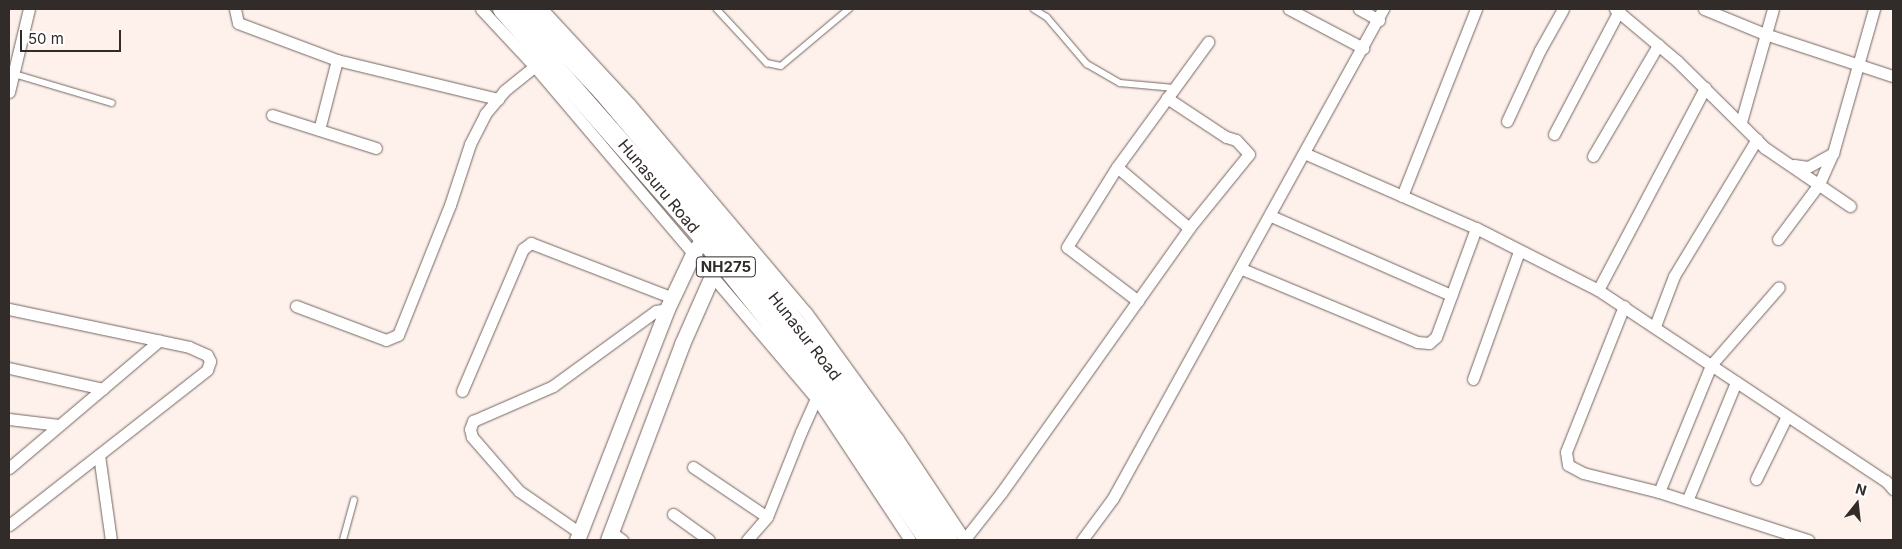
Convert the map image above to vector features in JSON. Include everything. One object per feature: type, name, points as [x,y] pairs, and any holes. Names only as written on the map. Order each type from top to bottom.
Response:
[{"type":"highway","name":"Hunasuru Road","points":[[503,9],[541,62],[706,240]]},
{"type":"highway","name":"Hunasur Road","points":[[526,9],[603,91],[706,240],[722,260],[841,381],[948,540]]},
{"type":"highway","name":"NH275","points":[[722,260],[929,540]]},
{"type":"street","points":[[9,92],[11,73],[29,9]]},
{"type":"street","points":[[235,9],[238,22],[337,60],[498,99]]},
{"type":"street","points":[[296,306],[386,340],[398,335],[450,205],[470,144],[485,114],[498,99],[541,62],[481,9]]},
{"type":"street","points":[[542,9],[630,104],[806,312],[898,439],[964,540],[1189,228],[1249,154],[1236,140],[1226,137],[1168,98]]},
{"type":"street","points":[[1289,9],[1363,48]]},
{"type":"street","points":[[1359,9],[1378,20]]},
{"type":"street","points":[[1082,540],[1113,498],[1207,323],[1242,269],[1383,9]]},
{"type":"street","points":[[1402,196],[1476,9]]},
{"type":"street","points":[[1507,121],[1540,50],[1563,9]]},
{"type":"street","points":[[1704,9],[1765,34],[1859,67],[1893,76]]},
{"type":"street","points":[[1741,122],[1773,9]]},
{"type":"street","points":[[1778,239],[1819,184],[1834,152],[1874,9]]},
{"type":"street","points":[[1554,134],[1618,10],[1741,122],[1756,139],[1850,206]]},
{"type":"street","points":[[1138,301],[1067,247],[1117,167],[1208,42]]},
{"type":"street","points":[[1593,156],[1658,45]]},
{"type":"street","points":[[319,130],[337,60]]},
{"type":"street","points":[[1598,290],[1704,88]]},
{"type":"street","points":[[272,115],[376,148]]},
{"type":"street","points":[[1655,326],[1674,276],[1756,139]]},
{"type":"street","points":[[1790,165],[1808,167],[1834,152]]},
{"type":"street","points":[[1304,154],[1476,228],[1598,290],[1655,326],[1886,481],[1893,489]]},
{"type":"street","points":[[1117,167],[1189,228]]},
{"type":"street","points":[[1271,216],[1451,295]]},
{"type":"street","points":[[1242,269],[1417,342],[1429,343],[1436,337],[1476,228]]},
{"type":"street","points":[[614,538],[682,344],[722,260],[706,240],[670,304],[578,536],[519,491],[472,437],[470,429],[473,421],[552,386],[656,311],[670,304]]},
{"type":"street","points":[[462,391],[523,249],[531,243],[670,304]]},
{"type":"street","points":[[1472,379],[1519,250]]},
{"type":"street","points":[[1659,492],[1711,365],[1779,286]]},
{"type":"street","points":[[1624,306],[1566,452],[1568,465],[1583,473],[1659,492],[1808,540]]},
{"type":"street","points":[[9,309],[159,341],[207,355],[207,370],[9,525]]},
{"type":"street","points":[[9,468],[159,341]]},
{"type":"street","points":[[9,368],[103,389]]},
{"type":"street","points":[[1687,502],[1736,382]]},
{"type":"street","points":[[747,540],[767,518],[822,395]]},
{"type":"street","points":[[822,395],[910,540]]},
{"type":"street","points":[[1756,479],[1787,416]]},
{"type":"street","points":[[9,419],[60,426]]},
{"type":"street","points":[[99,455],[110,540]]},
{"type":"street","points":[[692,467],[767,518]]},
{"type":"street","points":[[673,514],[709,540]]},
{"type":"lane","points":[[717,9],[767,63],[781,66],[849,9]]},
{"type":"lane","points":[[1034,9],[1047,17],[1087,64],[1120,83],[1174,88]]},
{"type":"lane","points":[[11,73],[112,103]]},
{"type":"lane","points":[[343,540],[354,500]]}]
